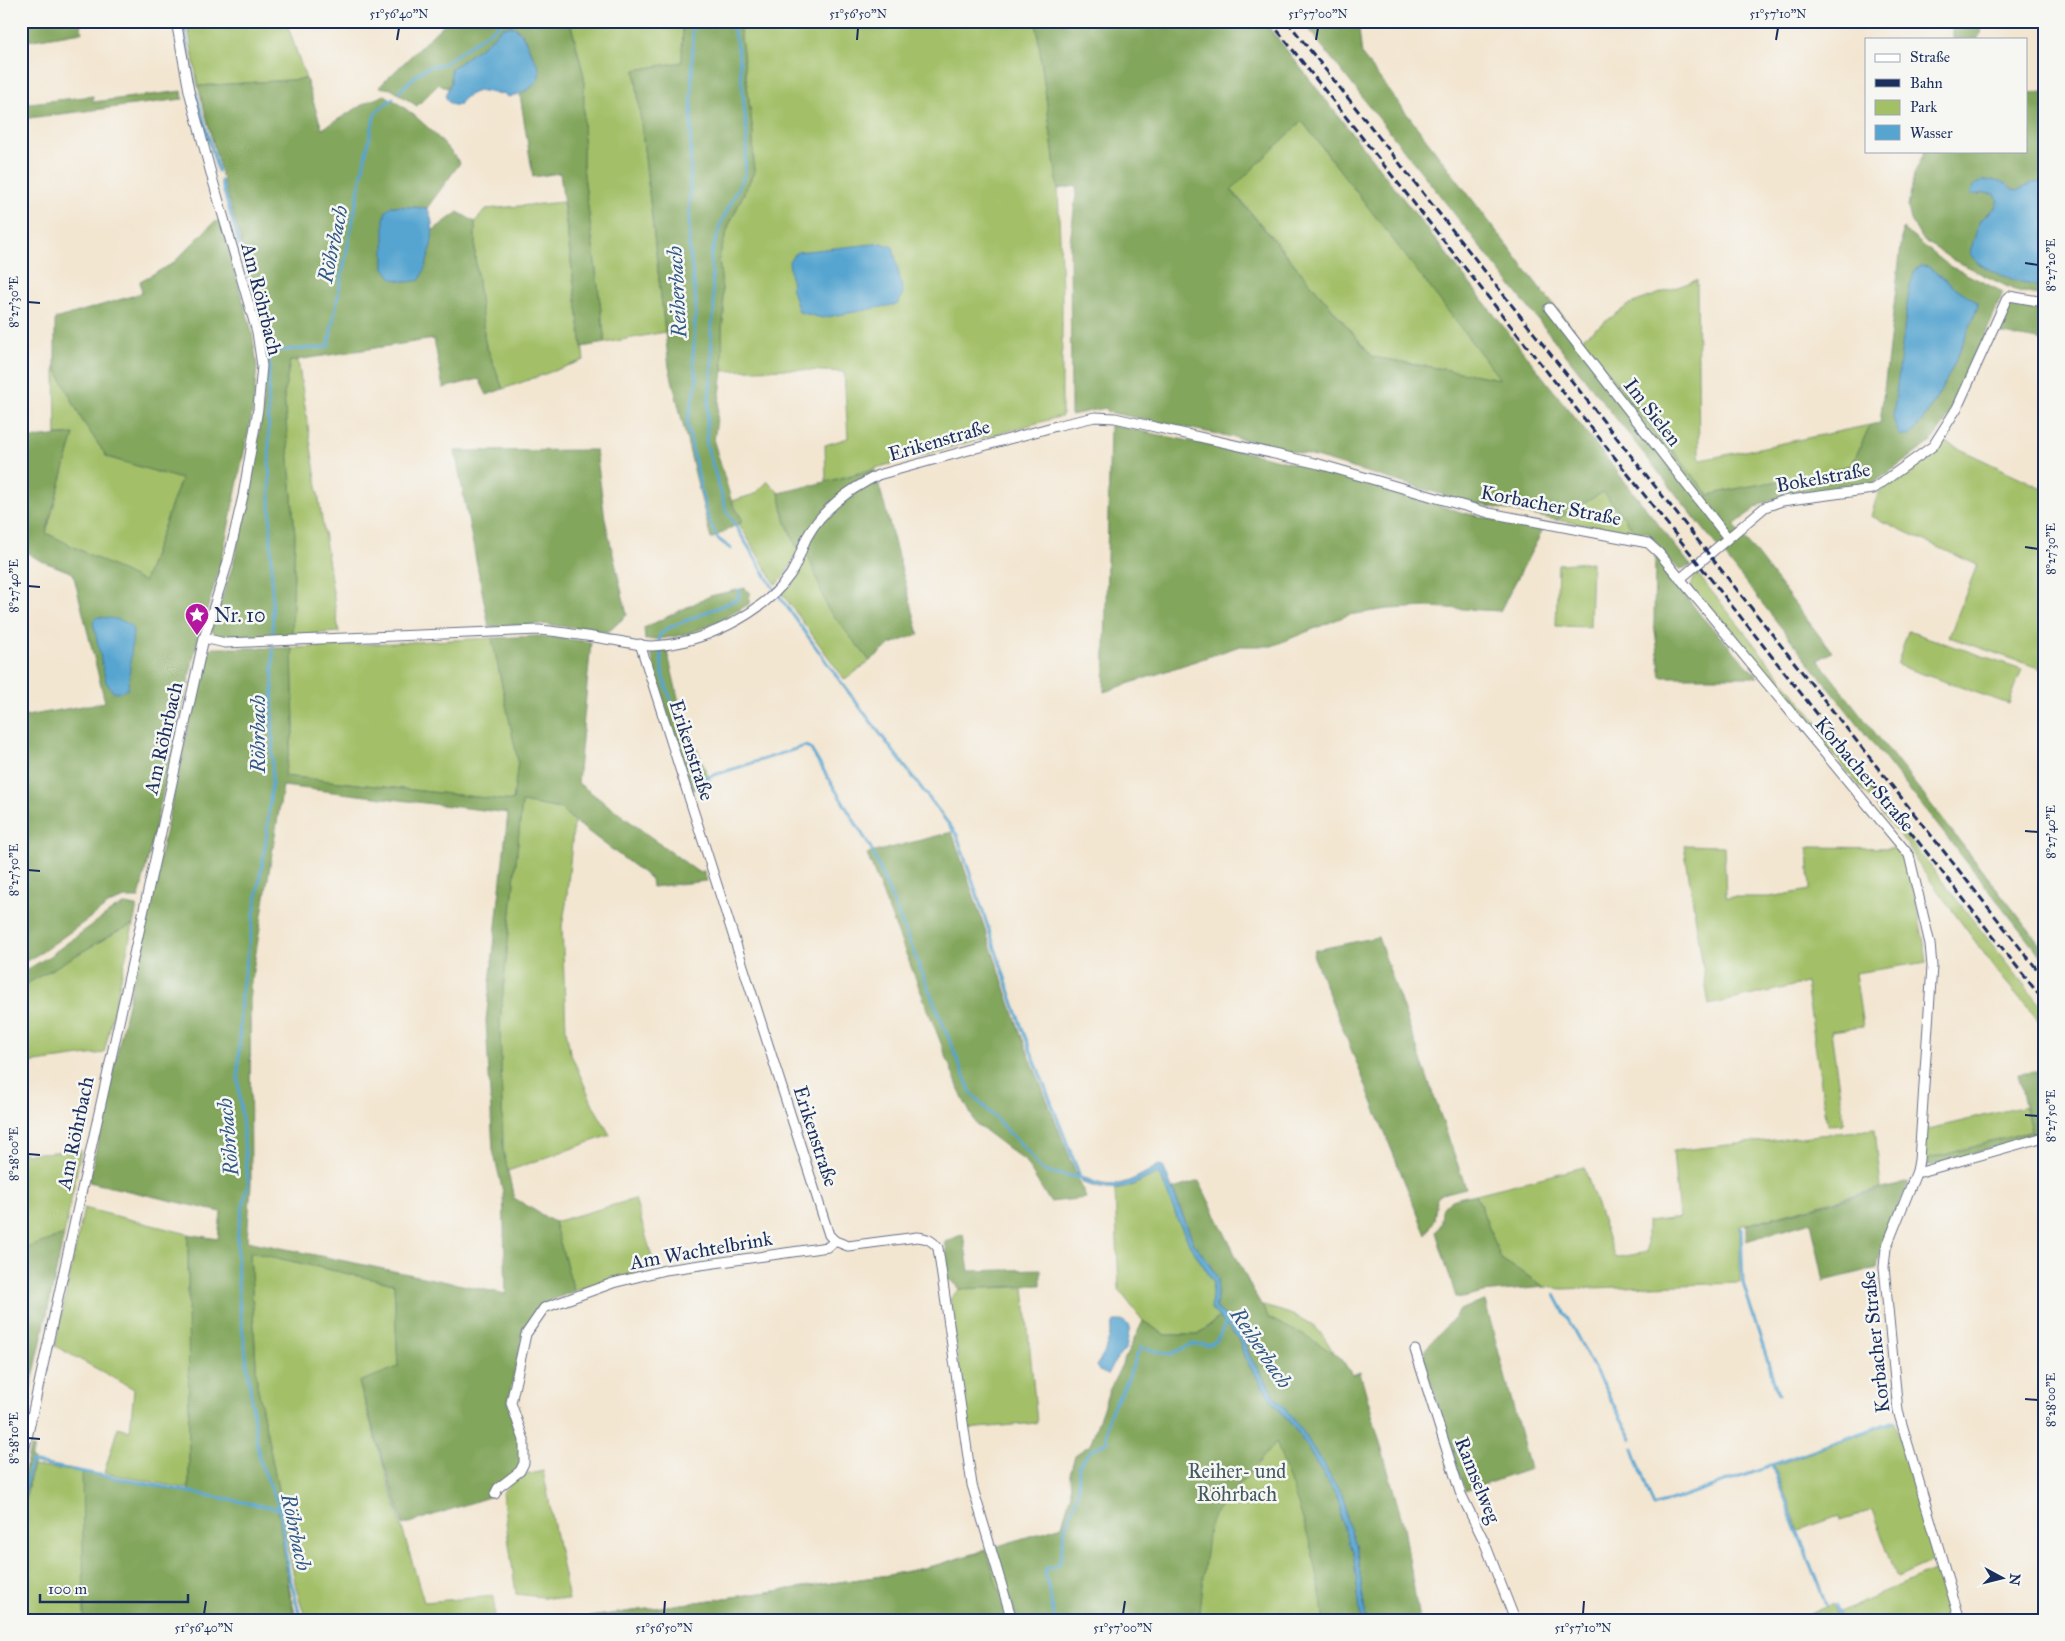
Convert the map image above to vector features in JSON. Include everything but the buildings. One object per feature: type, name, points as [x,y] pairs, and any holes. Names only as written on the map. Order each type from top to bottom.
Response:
[{"type":"street","name":"Am Röhrbach","points":[[21,1465],[204,638],[227,565],[243,496],[258,410],[262,366],[257,332],[213,182],[189,91],[176,21]]},
{"type":"street","name":"Bokelstraße","points":[[1680,579],[1770,504],[1790,499],[1873,489],[1933,446],[1958,408],[2006,298],[2009,296],[2044,302]]},
{"type":"street","name":"Im Sielen","points":[[1549,308],[1728,538]]},
{"type":"street","name":"Erikenstraße","points":[[204,638],[225,643],[539,630],[557,631],[650,646],[668,644],[704,635],[750,614],[772,595],[790,575],[807,537],[815,525],[830,507],[853,488],[887,472],[1060,424],[1095,417],[1106,417]]},
{"type":"street","name":"Korbacher Straße","points":[[1106,417],[1319,464],[1503,516],[1648,543],[1909,855],[1930,944],[1932,966],[1917,1171],[1886,1248],[1884,1267],[1898,1411],[1960,1620]]},
{"type":"street","name":"Erikenstraße","points":[[640,644],[829,1235],[835,1242]]},
{"type":"street","points":[[1917,1171],[1921,1172],[2044,1137]]},
{"type":"street","points":[[835,1242],[848,1246],[916,1237],[927,1238],[938,1248],[972,1485],[1012,1620]]},
{"type":"street","name":"Am Wachtelbrink","points":[[495,1494],[498,1488],[520,1471],[524,1463],[524,1440],[511,1403],[526,1334],[544,1308],[613,1284],[665,1270],[828,1247],[835,1242]]},
{"type":"street","name":"Ramselweg","points":[[1415,1350],[1460,1492],[1484,1541],[1515,1620]]},
{"type":"green space","points":[[21,21],[80,21],[82,32],[21,42]]},
{"type":"green space","points":[[187,21],[286,21],[306,79],[198,86]]},
{"type":"green space","points":[[447,21],[570,21],[584,76],[583,167],[605,343],[582,347],[560,173],[533,177],[520,95],[532,87],[539,76],[538,66],[521,31],[512,26],[503,27],[485,44],[451,69],[451,83],[447,88],[439,84],[417,106],[391,89],[379,87]]},
{"type":"green space","points":[[570,21],[683,21],[682,62],[635,70],[665,332],[605,343],[583,167],[584,76]]},
{"type":"green space","points":[[683,21],[739,21],[753,133],[754,172],[729,225],[719,257],[724,312],[722,329],[723,371],[714,442],[733,506],[743,521],[711,539],[669,367],[635,70],[682,62]]},
{"type":"green space","points":[[739,21],[1036,21],[1058,189],[1062,292],[1062,416],[826,482],[825,445],[848,438],[844,372],[785,369],[723,371],[722,329],[724,312],[719,257],[729,225],[754,172],[753,133]]},
{"type":"green space","points":[[1036,21],[1264,21],[1691,566],[1680,569],[1672,564],[1648,532],[1636,533],[1603,492],[1556,520],[1467,502],[1319,458],[1247,440],[1107,412],[1106,408],[1071,415],[1070,243],[1077,186],[1058,189]],"holes":[[[1302,121],[1500,379],[1373,357],[1231,190]]]},
{"type":"green space","points":[[1302,21],[1358,21],[1362,55],[1539,287],[1709,495],[1852,465],[1870,425],[1880,423],[1903,229],[1948,265],[2003,292],[1966,382],[1945,422],[1930,443],[1871,485],[1788,494],[1761,504],[1734,525],[1832,652],[1818,660],[2044,949],[2044,960]],"holes":[[[1953,286],[1977,302],[1978,306],[1949,374],[1932,406],[1910,436]]]},
{"type":"green space","points":[[1953,21],[1984,21],[1978,38],[1953,38]]},
{"type":"green space","points":[[306,79],[322,129],[367,102],[385,95],[426,125],[460,163],[427,208],[391,206],[386,211],[384,268],[427,263],[432,231],[458,212],[475,222],[475,256],[485,342],[503,389],[487,395],[479,379],[443,388],[434,339],[290,361],[284,395],[295,535],[292,635],[220,638],[211,630],[233,565],[249,495],[263,406],[269,337],[223,180],[198,86]]},
{"type":"green space","points":[[182,91],[183,99],[21,119],[21,104],[93,96],[93,102]]},
{"type":"green space","points":[[2044,92],[2044,181],[2029,184],[2018,191],[2014,190],[2007,183],[1978,195],[1983,193],[1995,194],[1998,201],[1994,209],[1986,214],[1977,263],[2012,279],[2044,287],[2044,296],[2017,291],[1951,259],[1921,238],[1911,220],[1908,207],[1914,174],[1925,152],[2028,152],[2028,93]]},
{"type":"green space","points":[[1302,121],[1501,379],[1373,357],[1231,189]]},
{"type":"green space","points":[[563,202],[584,360],[503,389],[485,342],[475,256],[475,222],[486,209]]},
{"type":"green space","points":[[220,220],[252,332],[257,366],[253,409],[221,563],[196,647],[139,898],[125,898],[111,903],[42,952],[21,964],[21,717],[105,702],[73,573],[39,560],[21,549],[21,439],[74,434],[46,533],[144,582],[181,479],[107,457],[82,420],[55,366],[55,319],[142,293],[140,281],[172,264],[213,223]]},
{"type":"green space","points":[[1697,280],[1699,457],[1701,460],[1870,425],[1852,465],[1709,495],[1581,339],[1630,304]]},
{"type":"green space","points":[[2014,302],[2044,307],[2044,341],[1997,333],[2010,306]]},
{"type":"green space","points":[[298,360],[339,632],[292,635],[295,535],[284,395],[290,361]]},
{"type":"green space","points":[[55,366],[82,420],[107,457],[181,479],[144,582],[46,533],[74,434],[56,435]]},
{"type":"green space","points":[[1110,425],[1245,452],[1317,469],[1464,513],[1543,530],[1500,611],[1428,607],[1388,609],[1348,615],[1272,646],[1240,646],[1104,692]]},
{"type":"green space","points":[[1943,441],[2044,489],[2044,670],[1949,637],[1977,565],[1871,516],[1878,493],[1931,454]]},
{"type":"green space","points":[[596,450],[605,519],[627,615],[608,632],[542,624],[489,627],[455,451]]},
{"type":"green space","points":[[875,470],[919,634],[891,644],[870,661],[827,608],[806,552],[798,550],[785,520],[779,493]]},
{"type":"green space","points":[[768,481],[779,493],[785,520],[798,550],[786,574],[776,585],[739,524],[743,521],[732,501],[755,494]]},
{"type":"green space","points":[[1603,491],[1636,533],[1556,520]]},
{"type":"green space","points":[[806,552],[854,640],[870,661],[845,680],[781,592]]},
{"type":"green space","points":[[1655,555],[1701,616],[1758,677],[1661,677],[1654,623]]},
{"type":"green space","points":[[1592,562],[1590,627],[1556,626],[1558,564]]},
{"type":"green space","points":[[1696,572],[2044,1010],[2044,1027],[2000,975],[1915,860],[1914,854],[1902,838],[1764,670],[1691,587]]},
{"type":"green space","points":[[745,588],[750,594],[749,604],[724,619],[687,634],[645,640],[644,628],[710,596]]},
{"type":"green space","points":[[1908,631],[2022,669],[2009,704],[1897,665]]},
{"type":"green space","points":[[539,636],[591,642],[578,783],[698,872],[704,871],[707,881],[652,887],[651,879],[561,809],[522,802],[500,1022],[503,1150],[514,1198],[554,1222],[574,1291],[542,1304],[523,1332],[508,1403],[520,1439],[521,1461],[517,1470],[492,1496],[403,1525],[359,1382],[398,1367],[394,1284],[250,1252],[257,1384],[282,1509],[278,1509],[290,1598],[296,1620],[84,1620],[82,1472],[189,1492],[188,1234],[218,1239],[221,1212],[89,1182],[203,659],[212,648],[292,648],[294,728],[284,776],[513,801],[518,761],[492,638]],"holes":[[[283,786],[508,813],[486,1021],[493,1150],[503,1192],[506,1294],[247,1241],[251,1184],[250,989]]]},
{"type":"green space","points":[[492,638],[518,761],[514,801],[284,776],[294,728],[292,648]]},
{"type":"green space","points":[[667,650],[680,706],[711,784],[692,790],[657,680],[651,652]]},
{"type":"green space","points":[[522,802],[561,809],[574,821],[562,926],[566,1030],[570,1052],[594,1107],[610,1135],[508,1171],[503,1150],[500,1022]]},
{"type":"green space","points":[[952,832],[1021,1035],[1086,1198],[1050,1202],[1025,1161],[976,1124],[962,1097],[867,854]]},
{"type":"green space","points":[[1684,845],[1724,846],[1726,897],[1770,897],[1810,890],[1808,847],[1902,848],[1907,860],[1927,962],[1855,973],[1863,1027],[1831,1031],[1844,1124],[1827,1125],[1806,983],[1709,1005]]},
{"type":"green space","points":[[124,905],[137,906],[133,925],[118,931],[21,987],[21,973],[48,957],[114,909]]},
{"type":"green space","points":[[133,925],[104,1053],[21,1064],[21,987],[118,931]]},
{"type":"green space","points":[[1378,937],[1466,1188],[1442,1194],[1437,1198],[1434,1220],[1426,1235],[1313,955],[1315,950]]},
{"type":"green space","points":[[2044,1071],[2044,1133],[1923,1168],[1922,1161],[2031,1131],[2018,1074]]},
{"type":"green space","points":[[2025,1106],[2031,1131],[1922,1161],[1925,1130]]},
{"type":"green space","points":[[1875,1129],[1881,1188],[1740,1226],[1740,1283],[1562,1289],[1545,1287],[1501,1259],[1476,1194],[1584,1167],[1615,1258],[1647,1252],[1647,1222],[1679,1218],[1673,1151]]},
{"type":"green space","points":[[81,1150],[64,1235],[21,1250],[21,1151],[27,1154]]},
{"type":"green space","name":"Reiher- und Röhrbach","points":[[1156,1174],[1161,1177],[1179,1223],[1191,1247],[1213,1281],[1212,1291],[1216,1296],[1291,1314],[1312,1325],[1329,1344],[1340,1367],[1409,1620],[569,1620],[889,1575],[937,1565],[1054,1529],[1065,1528],[1194,1346],[1219,1317],[1198,1335],[1165,1335],[1143,1321],[1119,1290],[1115,1190],[1131,1186]]},
{"type":"green space","points":[[1199,1181],[1252,1289],[1269,1318],[1309,1338],[1341,1358],[1352,1375],[1360,1372],[1404,1527],[1419,1620],[1366,1620],[1356,1544],[1346,1519],[1342,1495],[1302,1430],[1277,1399],[1250,1357],[1242,1334],[1234,1323],[1216,1308],[1218,1279],[1207,1260],[1194,1244],[1173,1189]]},
{"type":"green space","points":[[1909,1182],[1881,1247],[1877,1268],[1824,1281],[1811,1222],[1746,1241],[1746,1225]]},
{"type":"green space","points":[[1476,1194],[1501,1259],[1545,1287],[1482,1293],[1463,1298],[1456,1297],[1436,1232],[1439,1227],[1443,1207],[1446,1204],[1455,1199]]},
{"type":"green space","points":[[635,1199],[655,1267],[574,1291],[554,1222]]},
{"type":"green space","points":[[84,1208],[188,1234],[189,1489],[104,1473],[118,1427],[130,1431],[134,1389],[55,1346]]},
{"type":"green space","points":[[963,1234],[969,1271],[1041,1269],[1041,1285],[959,1289],[950,1280],[947,1280],[945,1254],[947,1251],[945,1242]]},
{"type":"green space","points":[[64,1235],[34,1374],[21,1363],[21,1250]]},
{"type":"green space","points":[[250,1252],[394,1284],[398,1368],[359,1383],[424,1602],[494,1596],[495,1620],[306,1620],[296,1588],[283,1520],[289,1586],[298,1620],[21,1620],[21,1517],[32,1466],[82,1472],[282,1509],[257,1384]]},
{"type":"green space","points":[[1024,1287],[1037,1423],[967,1429],[950,1299],[959,1289]]},
{"type":"green space","points":[[1485,1301],[1530,1469],[1465,1491],[1423,1358],[1425,1350],[1431,1342],[1459,1310]]},
{"type":"green space","points":[[1220,1317],[1239,1339],[1245,1359],[1273,1402],[1298,1433],[1337,1497],[1340,1505],[1341,1520],[1353,1551],[1361,1620],[1323,1620],[1321,1596],[1312,1551],[1276,1442],[1214,1515],[1209,1527],[1198,1620],[1017,1620],[995,1547],[1062,1526],[1071,1492],[1070,1474],[1075,1455],[1090,1445],[1109,1391],[1143,1321],[1165,1335],[1198,1335]]},
{"type":"green space","points":[[21,1363],[34,1374],[23,1424],[21,1424]]},
{"type":"green space","points":[[1895,1422],[1935,1560],[1897,1577],[1872,1510],[1840,1520],[1839,1516],[1799,1530],[1774,1466]]},
{"type":"green space","points":[[30,1447],[34,1448],[31,1459],[34,1460],[21,1517],[21,1488]]},
{"type":"green space","points":[[543,1471],[569,1600],[516,1594],[502,1493],[517,1477]]},
{"type":"green space","points":[[986,1551],[1008,1620],[569,1620],[889,1575],[937,1565]]},
{"type":"green space","points":[[1937,1569],[1953,1620],[1842,1620],[1839,1612]]},
{"type":"green space","points":[[1832,1604],[1838,1620],[1796,1620]]},
{"type":"water","points":[[512,26],[523,37],[538,65],[540,72],[535,83],[525,91],[513,96],[507,97],[504,93],[496,94],[480,91],[466,97],[459,105],[450,103],[445,95],[451,83],[451,69],[485,44],[503,27]]},
{"type":"water","points":[[1995,180],[2003,182],[2017,191],[2029,184],[2044,181],[2044,287],[2014,280],[1990,270],[1973,258],[1970,252],[1980,220],[1994,209],[1998,201],[1995,194],[1983,193],[1974,195],[1971,192],[1973,186],[1983,181]]},
{"type":"water","points":[[391,206],[427,208],[431,216],[431,244],[427,263],[420,280],[408,282],[392,279],[384,268],[384,219],[386,211]]},
{"type":"water","points":[[882,243],[893,247],[903,293],[898,304],[822,318],[799,312],[792,290],[789,261],[797,252]]},
{"type":"water","points":[[1921,266],[1929,267],[1977,302],[1978,306],[1957,357],[1932,406],[1910,436],[1899,435],[1893,418],[1909,290],[1915,270]]},
{"type":"water","points":[[100,617],[123,621],[133,630],[128,689],[121,692],[113,692],[106,682],[93,622],[95,618]]},
{"type":"water","points":[[1159,1165],[1163,1166],[1194,1244],[1207,1260],[1218,1279],[1216,1308],[1234,1323],[1242,1334],[1250,1357],[1277,1399],[1302,1430],[1342,1495],[1346,1519],[1356,1544],[1366,1620],[1361,1620],[1353,1551],[1341,1520],[1337,1497],[1298,1433],[1273,1402],[1245,1359],[1239,1339],[1211,1309],[1213,1281],[1191,1247],[1179,1223],[1161,1177],[1156,1174],[1128,1187],[1105,1189],[1083,1183],[1080,1177],[1097,1183],[1118,1184],[1140,1176]]},
{"type":"water","points":[[1114,1321],[1123,1321],[1130,1326],[1126,1348],[1115,1361],[1108,1375],[1099,1371],[1096,1366],[1104,1354]]},
{"type":"waterway","name":"Röhrbach","points":[[183,21],[194,87],[218,171]]},
{"type":"waterway","name":"Röhrbach","points":[[399,92],[421,71],[445,63],[504,21]]},
{"type":"waterway","name":"Reiherbach","points":[[693,21],[689,245],[696,303],[693,360],[697,381],[687,424],[706,512],[717,538],[731,549]]},
{"type":"waterway","points":[[731,21],[738,49],[747,135],[745,174],[721,223],[711,256],[714,311],[711,331],[712,369],[706,443],[726,510],[772,586],[840,681],[957,835],[1023,1031],[1080,1176]]},
{"type":"waterway","name":"Röhrbach","points":[[270,351],[328,347],[375,113],[393,98]]},
{"type":"waterway","name":"Röhrbach","points":[[221,181],[270,351],[268,402],[273,637]]},
{"type":"waterway","points":[[740,590],[738,599],[666,629],[659,636],[663,677],[699,776],[708,777],[805,746],[810,748],[872,850],[971,1093],[1030,1154],[1039,1168],[1046,1172],[1083,1178]]},
{"type":"waterway","name":"Röhrbach","points":[[273,646],[272,782],[266,841],[241,994],[238,1078],[248,1183],[238,1230],[237,1260],[239,1300],[259,1459],[280,1509],[289,1574],[301,1620]]},
{"type":"waterway","points":[[1741,1228],[1743,1283],[1778,1394]]},
{"type":"waterway","points":[[1555,1295],[1632,1439]]},
{"type":"waterway","points":[[1055,1620],[1045,1572],[1046,1568],[1054,1567],[1060,1561],[1065,1528],[1078,1493],[1079,1465],[1087,1454],[1107,1441],[1109,1415],[1127,1381],[1139,1351],[1141,1348],[1171,1354],[1193,1344],[1209,1345],[1217,1340],[1227,1321]]},
{"type":"waterway","points":[[1633,1449],[1654,1507],[1894,1421]]},
{"type":"waterway","points":[[21,1506],[31,1462],[280,1509]]},
{"type":"waterway","points":[[1772,1466],[1826,1605]]},
{"type":"waterway","points":[[1835,1605],[1840,1620]]},
{"type":"railway","points":[[1270,21],[2044,1001]]},
{"type":"railway","points":[[1287,21],[2044,978]]},
{"type":"place","name":"Nr. 10","points":[[197,636]]}]
